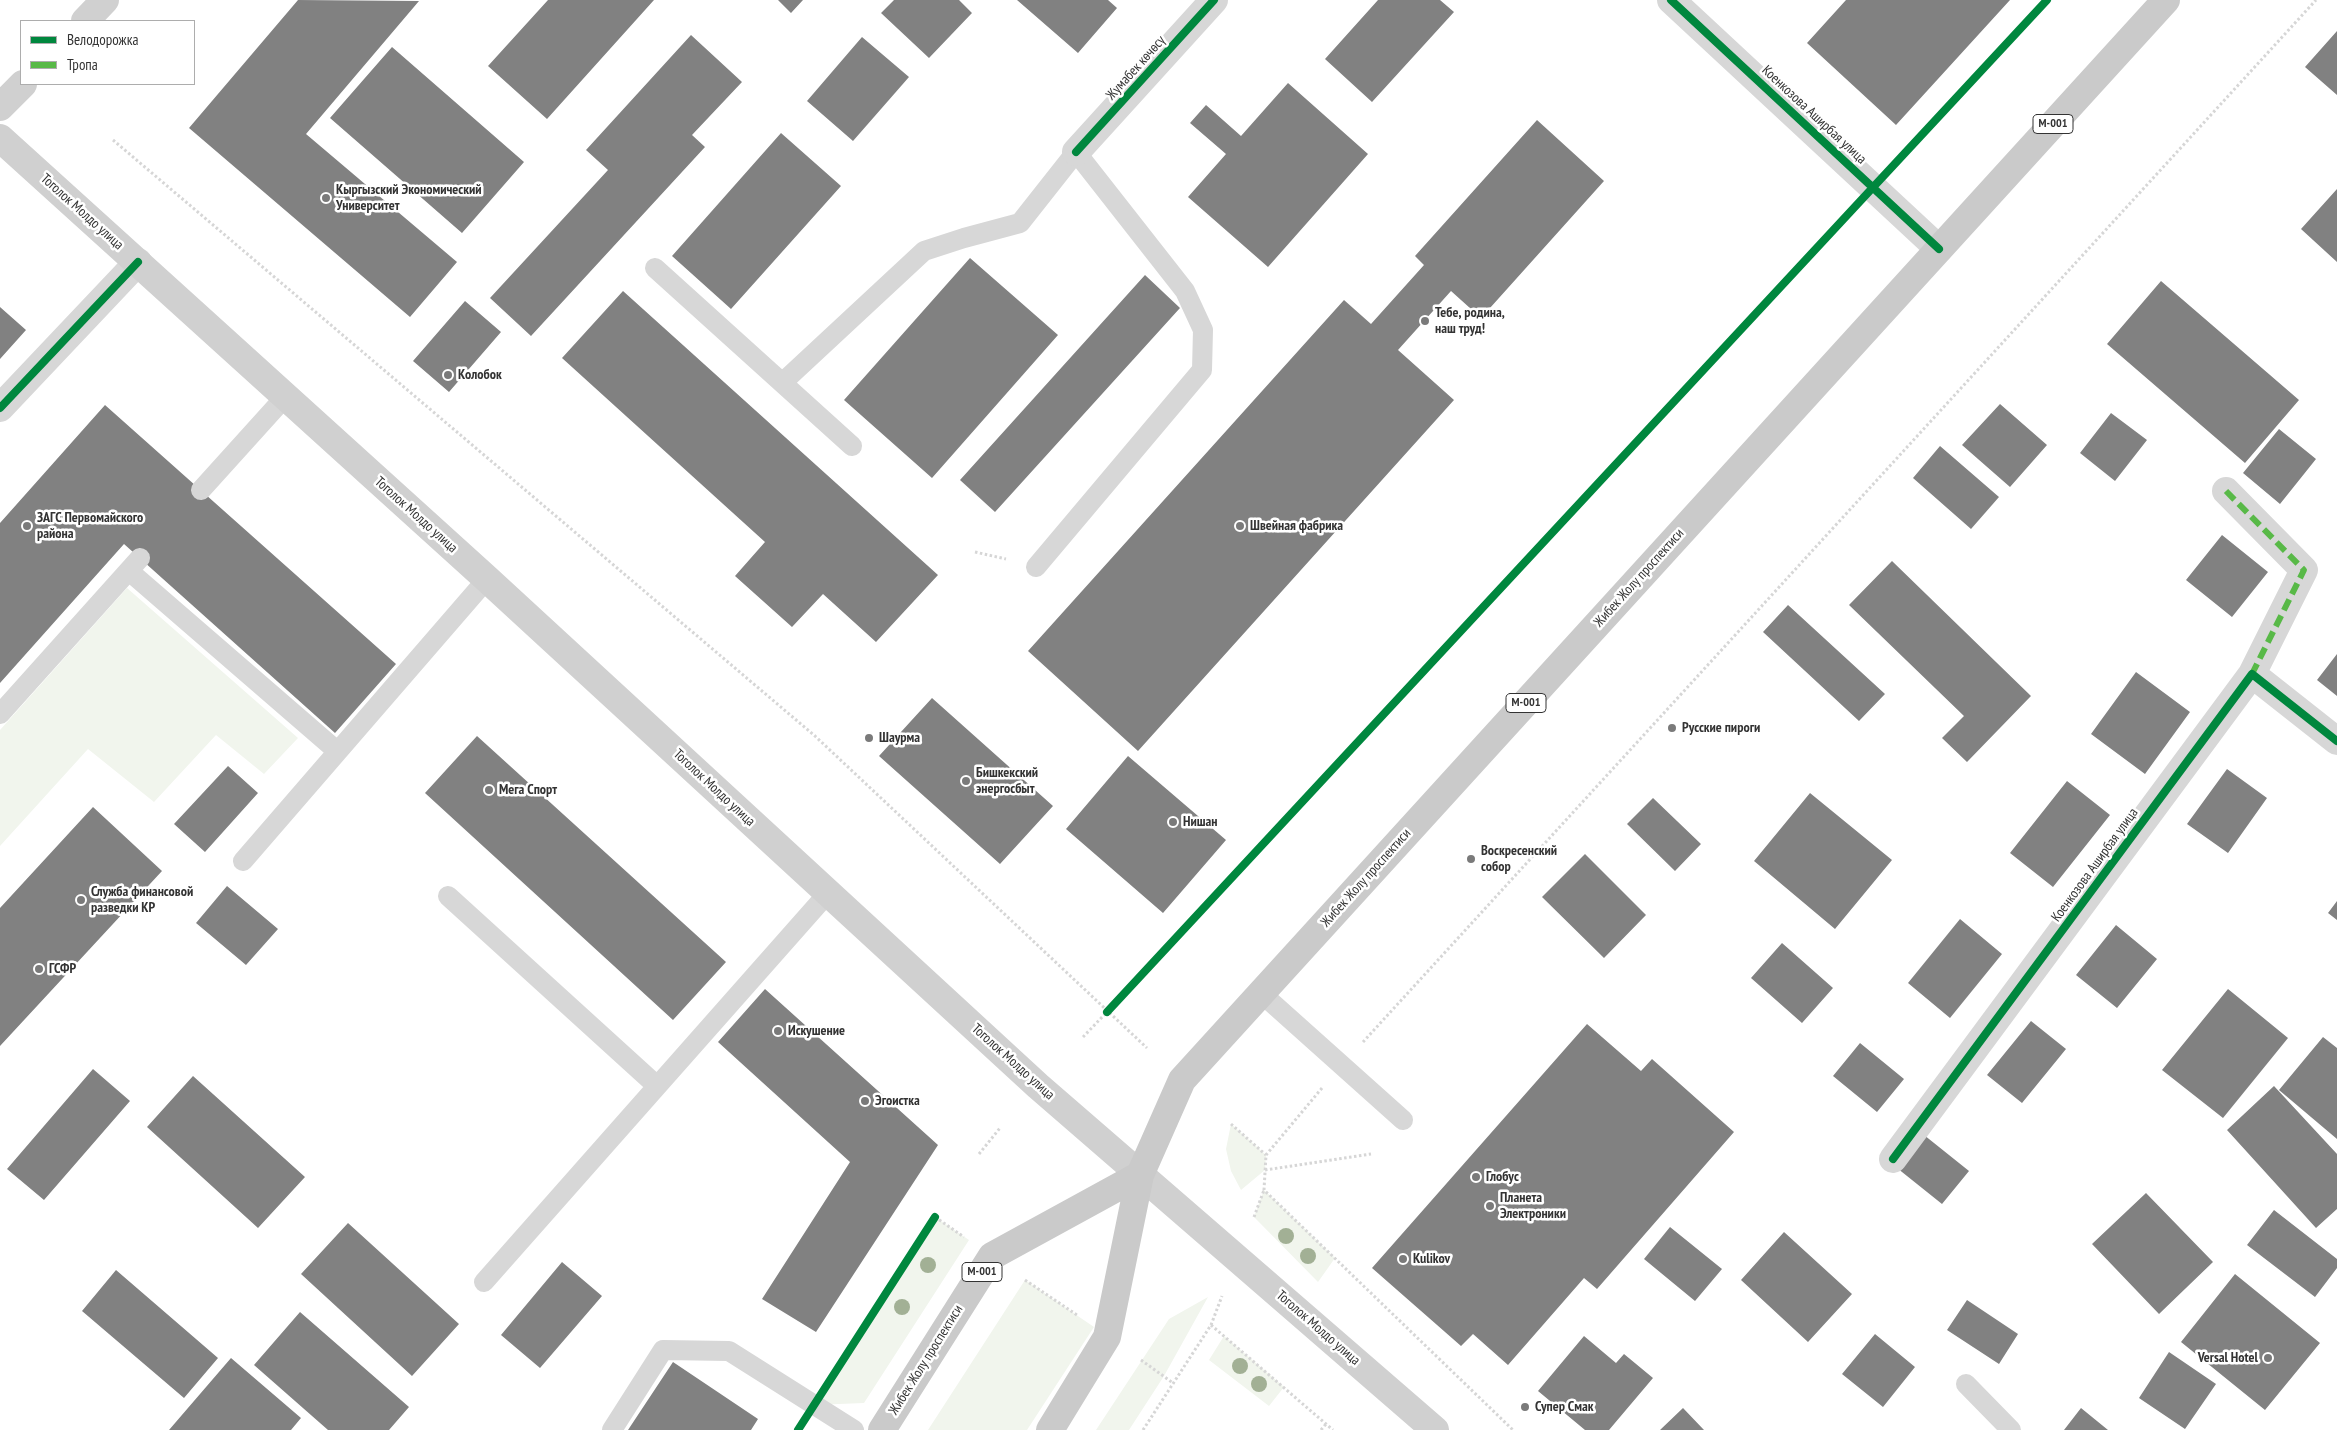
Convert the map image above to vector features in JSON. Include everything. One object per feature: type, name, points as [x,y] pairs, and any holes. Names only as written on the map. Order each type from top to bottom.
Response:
[{"type":"main road","points":[[85,20],[105,0]]},
{"type":"main road","name":"Жибек Жолу проспектиси","points":[[1050,1430],[1107,1337],[1140,1175],[1182,1080],[2166,0]]},
{"type":"main road","points":[[0,107],[23,85]]},
{"type":"main road","name":"Тоголок Молдо улица","points":[[0,138],[487,579],[1038,1086],[1435,1430]]},
{"type":"main road","name":"Жибек Жолу проспектиси","points":[[882,1430],[992,1256],[1140,1175]]},
{"type":"street","name":"Жумабек көчөсү","points":[[1076,152],[1214,0]]},
{"type":"street","name":"Коенкозова Аширбая улица","points":[[1671,0],[1940,249]]},
{"type":"street","points":[[0,408],[138,262]]},
{"type":"street","name":"Коенкозова Аширбая улица","points":[[1893,1158],[2252,674],[2304,570],[2226,490]]},
{"type":"street","points":[[2252,674],[2337,741]]},
{"type":"lane","points":[[782,383],[924,252],[964,238],[1020,223],[1076,152],[1185,291],[1203,330],[1202,370],[1036,567]]},
{"type":"lane","points":[[655,268],[852,446]]},
{"type":"lane","points":[[201,490],[285,397]]},
{"type":"lane","points":[[0,714],[134,565],[338,752]]},
{"type":"lane","points":[[243,861],[487,579]]},
{"type":"lane","points":[[484,1282],[828,893]]},
{"type":"lane","points":[[448,896],[656,1086]]},
{"type":"lane","points":[[1261,993],[1403,1120]]},
{"type":"lane","points":[[612,1430],[663,1350],[729,1351],[854,1430]]},
{"type":"lane","points":[[1966,1384],[2011,1430]]},
{"type":"path","points":[[1254,1217],[1264,1190],[1266,1155],[1341,1065],[2316,0]]},
{"type":"path","points":[[113,140],[815,736],[1106,1012],[1147,1048]]},
{"type":"path","points":[[1083,1037],[1113,1004]]},
{"type":"path","points":[[1231,1124],[1266,1155]]},
{"type":"path","points":[[979,1154],[1000,1128]]},
{"type":"path","points":[[1265,1170],[1371,1154]]},
{"type":"path","points":[[1264,1190],[1514,1430]]},
{"type":"path","points":[[930,1225],[935,1216],[969,1240]]},
{"type":"path","points":[[1025,1280],[1078,1316]]},
{"type":"path","points":[[1142,1430],[1211,1325],[1222,1296]]},
{"type":"path","points":[[1211,1325],[1333,1430]]},
{"type":"path","points":[[1141,1360],[1173,1383]]},
{"type":"path","points":[[1321,1430],[1326,1424]]},
{"type":"shaded area","points":[[127,588],[298,738],[264,774],[216,735],[154,802],[88,749],[0,846],[0,730]]},
{"type":"shaded area","points":[[1231,1124],[1266,1155],[1265,1170],[1241,1190],[1231,1171],[1226,1149]]},
{"type":"shaded area","points":[[1264,1190],[1335,1258],[1318,1282],[1254,1217]]},
{"type":"shaded area","points":[[935,1217],[969,1240],[864,1403],[814,1405]]},
{"type":"shaded area","points":[[1025,1280],[1094,1327],[1027,1430],[928,1430]]},
{"type":"shaded area","points":[[1208,1297],[1164,1376],[1129,1430],[1096,1430],[1169,1319]]},
{"type":"shaded area","points":[[1224,1336],[1284,1387],[1269,1406],[1209,1360]]},
{"type":"building","name":"Кыргызский Экономический Университет","points":[[298,0],[419,1],[306,134],[457,262],[410,317],[189,128]]},
{"type":"building","points":[[548,0],[654,0],[547,119],[488,66]]},
{"type":"building","points":[[778,0],[803,0],[791,13]]},
{"type":"building","points":[[894,0],[959,0],[972,13],[929,58],[881,13]]},
{"type":"building","points":[[1017,0],[1108,0],[1117,8],[1078,53]]},
{"type":"building","points":[[1378,0],[1440,0],[1454,12],[1372,102],[1325,59]]},
{"type":"building","points":[[1846,0],[2010,0],[1896,125],[1807,43]]},
{"type":"building","points":[[2337,31],[2337,95],[2305,67]]},
{"type":"building","points":[[691,35],[742,82],[692,135],[705,147],[531,336],[490,298],[608,170],[586,150]]},
{"type":"building","points":[[862,37],[909,77],[853,141],[807,101]]},
{"type":"building","points":[[392,47],[524,162],[462,233],[330,118]]},
{"type":"building","points":[[1288,83],[1368,154],[1268,267],[1188,197],[1226,154],[1190,123],[1206,105],[1241,136]]},
{"type":"building","name":"Швейная фабрика","points":[[1537,120],[1604,181],[1481,318],[1451,291],[1398,350],[1454,400],[1138,751],[1028,651],[1344,300],[1371,324],[1424,265],[1415,256]]},
{"type":"building","points":[[781,133],[841,186],[731,309],[672,256]]},
{"type":"building","points":[[2337,189],[2337,262],[2301,229]]},
{"type":"building","points":[[970,258],[1058,335],[932,478],[844,400]]},
{"type":"building","points":[[1145,275],[1180,308],[995,512],[960,480]]},
{"type":"building","points":[[2161,281],[2299,400],[2245,463],[2107,344]]},
{"type":"building","points":[[623,291],[938,575],[876,642],[823,594],[792,627],[735,576],[765,542],[562,358]]},
{"type":"building","points":[[465,301],[501,332],[449,392],[413,361]]},
{"type":"building","points":[[0,307],[26,330],[0,359]]},
{"type":"building","points":[[2000,404],[2047,445],[2010,487],[1962,445]]},
{"type":"building","points":[[105,405],[396,664],[335,733],[124,544],[0,683],[0,523]]},
{"type":"building","points":[[2111,413],[2147,440],[2115,481],[2080,453]]},
{"type":"building","points":[[2279,429],[2316,459],[2280,504],[2243,473]]},
{"type":"building","points":[[1940,446],[1999,497],[1971,529],[1913,478]]},
{"type":"building","points":[[2222,535],[2268,572],[2232,617],[2186,580]]},
{"type":"building","points":[[1892,561],[2031,696],[1967,762],[1942,738],[1964,716],[1849,605]]},
{"type":"building","points":[[1788,605],[1885,694],[1859,721],[1763,632]]},
{"type":"building","points":[[2337,654],[2337,696],[2317,680]]},
{"type":"building","points":[[2136,672],[2190,712],[2145,774],[2091,734]]},
{"type":"building","name":"Бишкекский энергосбыт","points":[[932,698],[1053,806],[1000,864],[879,756]]},
{"type":"building","points":[[477,736],[726,962],[673,1020],[425,793]]},
{"type":"building","points":[[1128,756],[1226,840],[1163,913],[1066,829]]},
{"type":"building","points":[[228,766],[258,793],[205,852],[174,824]]},
{"type":"building","points":[[2227,769],[2267,798],[2228,853],[2187,824]]},
{"type":"building","points":[[2067,781],[2110,815],[2053,887],[2010,853]]},
{"type":"building","points":[[1810,793],[1892,860],[1835,929],[1754,861]]},
{"type":"building","points":[[1653,798],[1701,844],[1675,871],[1627,824]]},
{"type":"building","points":[[93,807],[162,871],[0,1046],[0,908]]},
{"type":"building","points":[[1585,854],[1646,915],[1604,958],[1542,897]]},
{"type":"building","points":[[227,886],[278,929],[246,965],[196,923]]},
{"type":"building","points":[[2337,901],[2337,920],[2328,913]]},
{"type":"building","points":[[1960,919],[2002,954],[1950,1018],[1908,983]]},
{"type":"building","points":[[2116,925],[2157,959],[2117,1008],[2076,975]]},
{"type":"building","points":[[1782,943],[1833,988],[1802,1023],[1751,978]]},
{"type":"building","points":[[765,989],[938,1145],[816,1332],[762,1299],[850,1162],[718,1042]]},
{"type":"building","points":[[2228,989],[2288,1038],[2223,1118],[2162,1070]]},
{"type":"building","points":[[2031,1021],[2066,1049],[2022,1103],[1987,1075]]},
{"type":"building","points":[[1587,1024],[1641,1071],[1652,1059],[1734,1132],[1597,1289],[1584,1278],[1508,1365],[1473,1334],[1461,1346],[1372,1268]]},
{"type":"building","points":[[2323,1037],[2337,1048],[2337,1139],[2279,1090]]},
{"type":"building","points":[[1860,1043],[1904,1079],[1877,1112],[1833,1076]]},
{"type":"building","points":[[93,1069],[130,1101],[44,1200],[7,1169]]},
{"type":"building","points":[[193,1076],[305,1177],[258,1228],[147,1127]]},
{"type":"building","points":[[2274,1086],[2337,1154],[2337,1209],[2316,1228],[2227,1130]]},
{"type":"building","points":[[1924,1135],[1969,1171],[1942,1204],[1897,1168]]},
{"type":"building","points":[[2146,1193],[2213,1262],[2159,1314],[2092,1244]]},
{"type":"building","points":[[2274,1210],[2337,1259],[2337,1268],[2315,1297],[2247,1245]]},
{"type":"building","points":[[348,1223],[459,1324],[412,1376],[301,1274]]},
{"type":"building","points":[[1670,1227],[1722,1269],[1695,1301],[1644,1259]]},
{"type":"building","points":[[1784,1232],[1852,1294],[1808,1342],[1741,1280]]},
{"type":"building","points":[[562,1262],[602,1296],[540,1368],[501,1335]]},
{"type":"building","points":[[116,1270],[218,1358],[184,1398],[82,1311]]},
{"type":"building","points":[[2235,1274],[2320,1343],[2265,1410],[2181,1342]]},
{"type":"building","points":[[1967,1300],[2018,1334],[1999,1364],[1947,1330]]},
{"type":"building","points":[[300,1312],[409,1407],[389,1430],[328,1430],[254,1365]]},
{"type":"building","points":[[1875,1334],[1915,1367],[1883,1407],[1842,1374]]},
{"type":"building","points":[[1584,1336],[1616,1363],[1624,1354],[1653,1378],[1609,1430],[1585,1430],[1538,1391]]},
{"type":"building","points":[[2169,1352],[2216,1384],[2185,1429],[2139,1398]]},
{"type":"building","points":[[231,1358],[301,1418],[291,1430],[169,1430]]},
{"type":"building","points":[[673,1362],[758,1419],[751,1430],[628,1430]]},
{"type":"building","points":[[1683,1408],[1704,1430],[1660,1430]]},
{"type":"building","points":[[2081,1408],[2108,1430],[2064,1430]]},
{"type":"marked path","points":[[2226,491],[2304,570],[2252,674]]},
{"type":"cycle path","points":[[1076,152],[1214,0]]},
{"type":"cycle path","points":[[1671,0],[1939,249]]},
{"type":"cycle path","points":[[1107,1012],[2047,0]]},
{"type":"cycle path","points":[[0,408],[138,262]]},
{"type":"cycle path","points":[[1893,1159],[2252,674],[2337,741]]},
{"type":"cycle path","points":[[798,1430],[935,1217]]},
{"type":"place","name":"Кыргызский Экономический Университет","points":[[326,198]]},
{"type":"place","name":"Тебе, родина, наш труд!","points":[[1425,321]]},
{"type":"place","name":"Колобок","points":[[448,375]]},
{"type":"place","name":"ЗАГС Первомайского района","points":[[27,526]]},
{"type":"place","name":"Швейная фабрика","points":[[1240,526]]},
{"type":"place","name":"Русские пироги","points":[[1672,728]]},
{"type":"place","name":"Шаурма","points":[[869,738]]},
{"type":"place","name":"Бишкекский энергосбыт","points":[[966,781]]},
{"type":"place","name":"Мега Спорт","points":[[489,790]]},
{"type":"place","name":"Нишан","points":[[1173,822]]},
{"type":"place","name":"Воскресенский собор","points":[[1471,859]]},
{"type":"place","name":"Служба финансовой разведки КР","points":[[81,900]]},
{"type":"place","name":"ГСФР","points":[[39,969]]},
{"type":"place","name":"Искушение","points":[[778,1031]]},
{"type":"place","name":"Эгоистка","points":[[865,1101]]},
{"type":"place","name":"Глобус","points":[[1476,1177]]},
{"type":"place","name":"Планета Электроники","points":[[1490,1206]]},
{"type":"place","name":"Kulikov","points":[[1403,1259]]},
{"type":"place","name":"Versal Hotel","points":[[2268,1358]]},
{"type":"place","name":"Супер Смак","points":[[1525,1407]]}]
